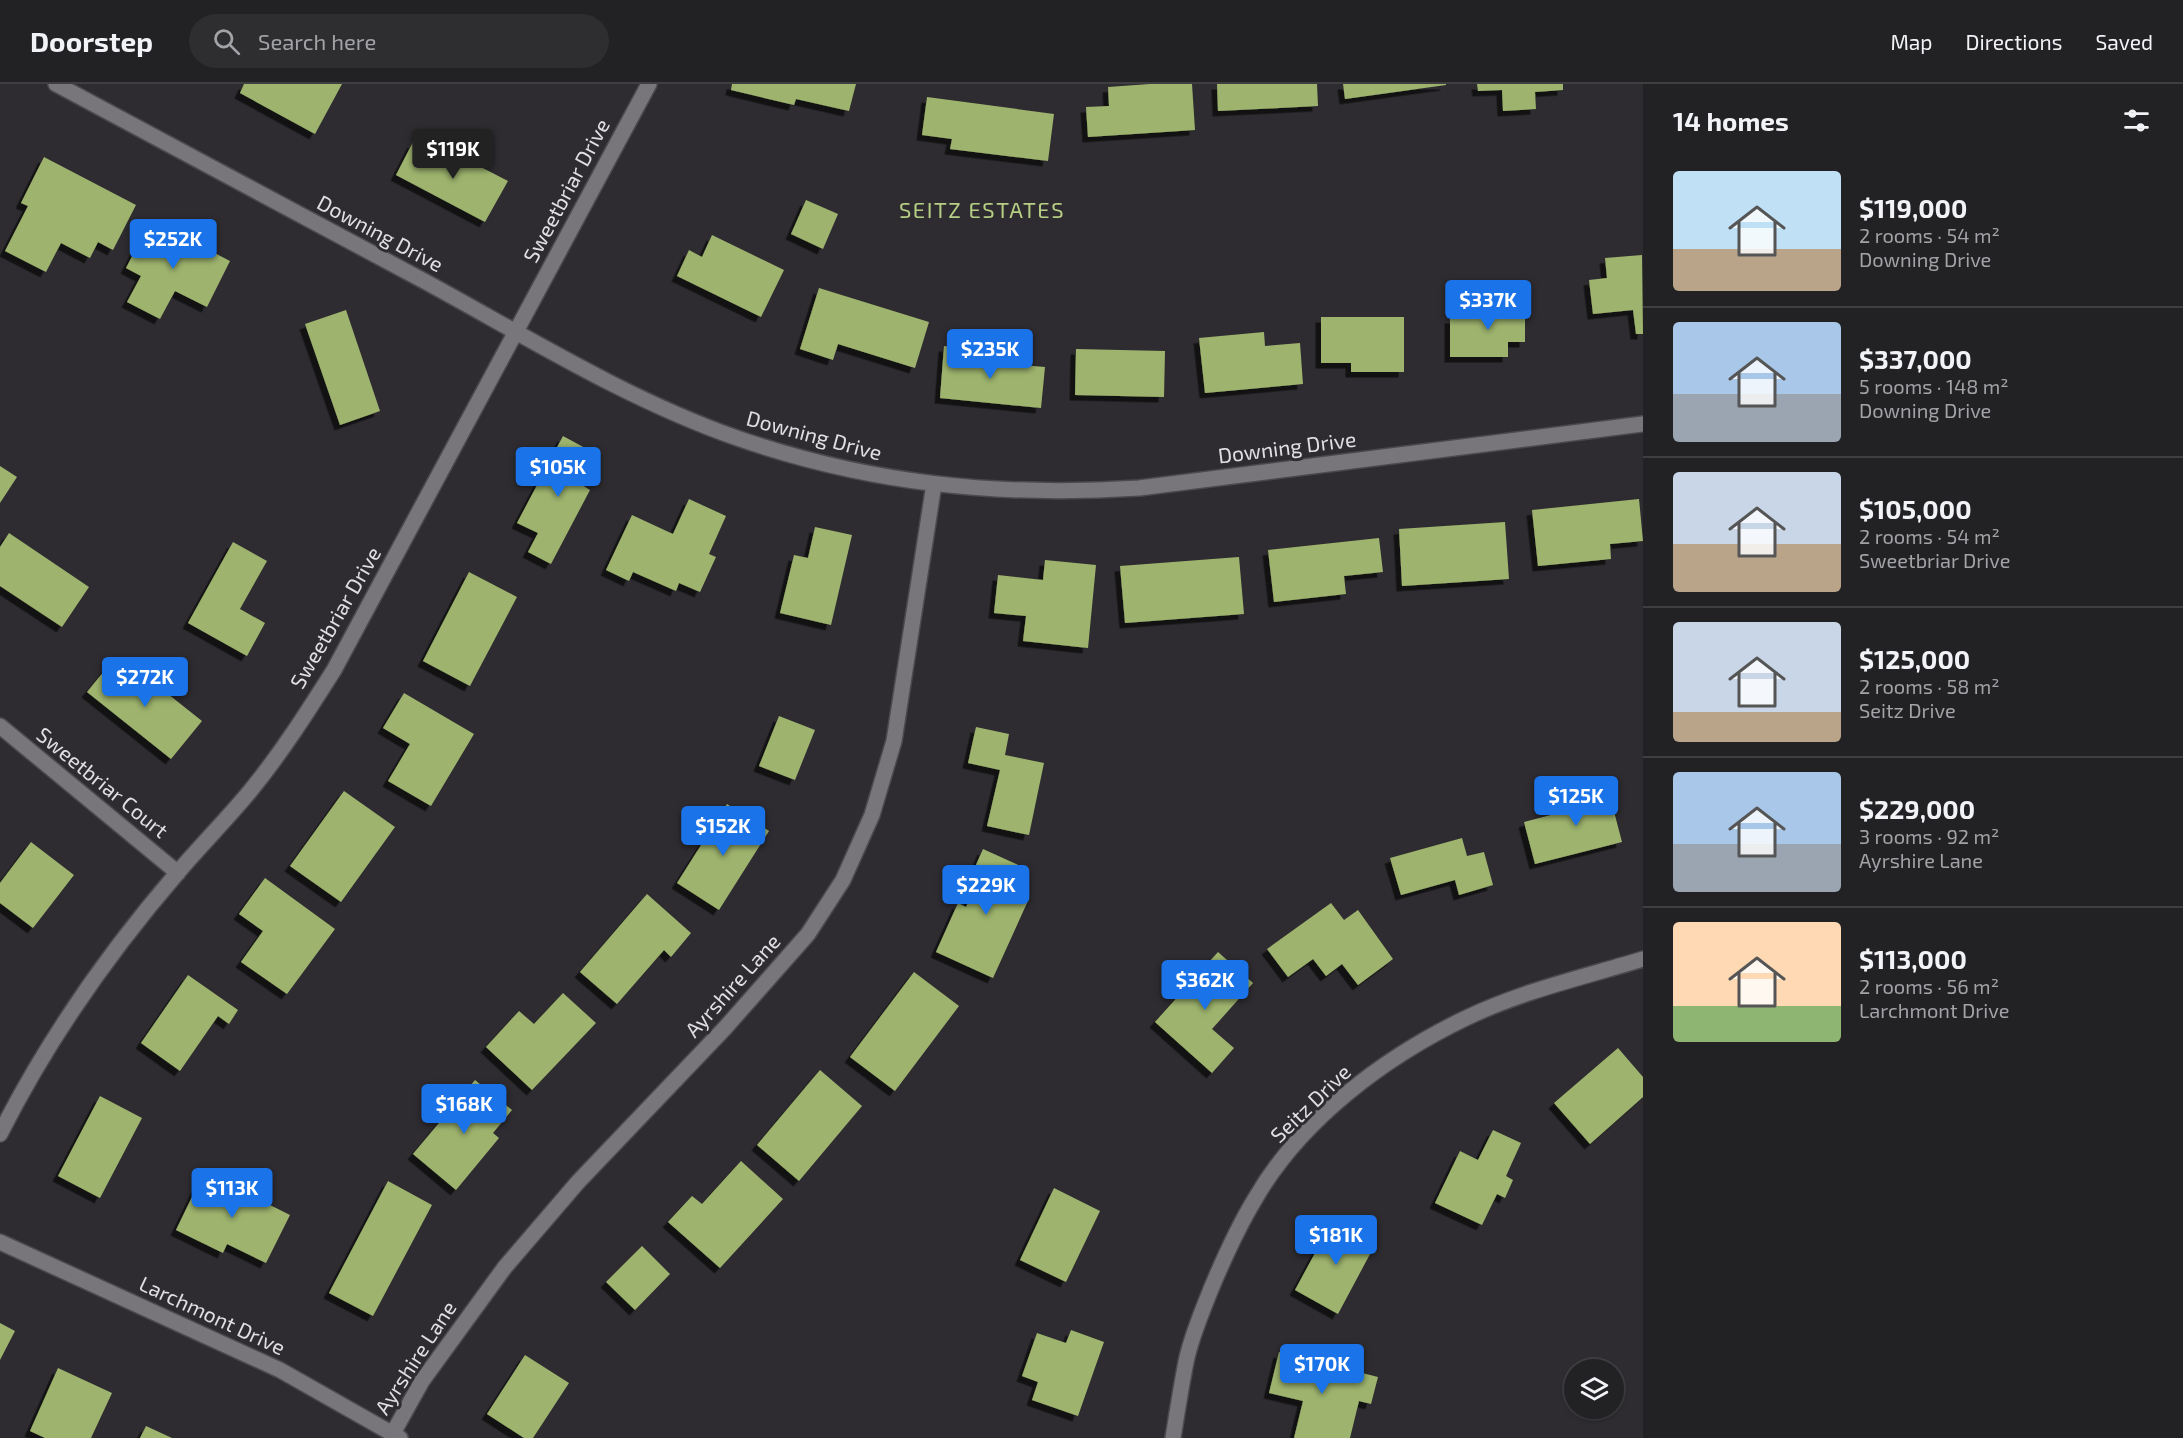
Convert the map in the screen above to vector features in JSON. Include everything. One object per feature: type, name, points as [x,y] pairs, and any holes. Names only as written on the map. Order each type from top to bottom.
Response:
[{"type":"street","name":"Downing Drive","points":[[56,84],[631,392],[737,438],[842,468],[934,484],[1012,492],[1072,492],[1138,488],[1643,424]]},
{"type":"street","name":"Sweetbriar Drive","points":[[0,1134],[23,1089],[82,995],[177,873],[251,790],[291,736],[334,670],[649,84]]},
{"type":"street","name":"Ayrshire Lane","points":[[397,1436],[422,1381],[505,1268],[578,1182],[725,1028],[808,934],[843,880],[872,815],[894,741],[934,484]]},
{"type":"street","name":"Sweetbriar Court","points":[[0,726],[177,873]]},
{"type":"street","name":"Seitz Drive","points":[[1173,1438],[1186,1360],[1198,1322],[1226,1254],[1255,1198],[1302,1138],[1376,1071],[1403,1052],[1467,1018],[1500,1004],[1643,959]]},
{"type":"street","name":"Larchmont Drive","points":[[0,1242],[280,1370],[397,1436]]},
{"type":"building","points":[[244,84],[342,84],[315,134],[240,93]]},
{"type":"building","points":[[732,84],[856,84],[849,111],[796,99],[794,105],[731,90]]},
{"type":"building","points":[[1192,84],[1195,130],[1088,137],[1086,107],[1109,106],[1108,87]]},
{"type":"building","points":[[1217,84],[1317,84],[1318,106],[1218,111]]},
{"type":"building","points":[[1343,84],[1446,84],[1446,85],[1345,99]]},
{"type":"building","points":[[1477,84],[1563,84],[1563,90],[1535,92],[1536,109],[1503,111],[1502,90],[1478,91]]},
{"type":"building","points":[[927,97],[1054,114],[1048,161],[950,149],[952,139],[922,135]]},
{"type":"building","points":[[413,142],[438,155],[442,147],[508,181],[485,222],[396,175]]},
{"type":"building","points":[[44,157],[136,205],[113,250],[98,242],[90,258],[61,243],[46,272],[5,251],[28,206],[21,203]]},
{"type":"building","points":[[806,200],[838,214],[823,249],[791,234]]},
{"type":"building","points":[[151,220],[230,261],[207,307],[175,291],[160,319],[127,302],[141,276],[126,268]]},
{"type":"building","points":[[712,235],[784,270],[761,317],[677,276],[689,250],[702,257]]},
{"type":"building","points":[[1642,255],[1643,334],[1636,334],[1633,310],[1593,314],[1589,280],[1607,278],[1605,258]]},
{"type":"building","points":[[819,288],[929,322],[915,368],[838,344],[833,360],[800,349]]},
{"type":"building","points":[[1470,304],[1525,304],[1525,342],[1508,342],[1508,357],[1450,357],[1450,318],[1470,318]]},
{"type":"building","points":[[346,310],[380,411],[340,425],[305,324]]},
{"type":"building","points":[[1321,317],[1404,317],[1404,372],[1351,372],[1351,363],[1321,363]]},
{"type":"building","points":[[1264,332],[1265,346],[1300,343],[1303,384],[1205,393],[1199,338]]},
{"type":"building","points":[[944,346],[989,351],[988,362],[1045,367],[1041,408],[940,398]]},
{"type":"building","points":[[1076,349],[1165,351],[1164,397],[1075,395]]},
{"type":"building","points":[[563,436],[598,455],[582,485],[590,490],[551,564],[528,552],[538,533],[517,523]]},
{"type":"building","points":[[0,466],[17,477],[0,503]]},
{"type":"building","points":[[689,499],[726,516],[709,554],[716,557],[700,592],[679,583],[676,591],[633,572],[629,581],[606,570],[632,515],[673,534]]},
{"type":"building","points":[[1639,499],[1643,541],[1610,544],[1611,559],[1538,566],[1532,510]]},
{"type":"building","points":[[1505,522],[1509,579],[1402,586],[1399,529]]},
{"type":"building","points":[[815,527],[852,535],[831,625],[780,613],[794,555],[808,558]]},
{"type":"building","points":[[9,533],[89,587],[62,627],[0,586],[0,547]]},
{"type":"building","points":[[1379,538],[1383,572],[1344,576],[1346,594],[1274,602],[1268,550]]},
{"type":"building","points":[[233,542],[267,561],[240,609],[265,623],[247,656],[188,623]]},
{"type":"building","points":[[1239,557],[1244,614],[1125,623],[1120,566]]},
{"type":"building","points":[[1045,560],[1096,565],[1088,648],[1023,641],[1026,616],[994,613],[998,575],[1043,580]]},
{"type":"building","points":[[469,572],[517,597],[470,686],[423,661]]},
{"type":"building","points":[[114,659],[131,671],[134,667],[202,721],[171,759],[87,692]]},
{"type":"building","points":[[404,693],[474,734],[431,806],[388,781],[410,744],[383,728]]},
{"type":"building","points":[[779,716],[815,730],[795,780],[759,766]]},
{"type":"building","points":[[976,727],[1009,734],[1005,755],[1044,763],[1029,835],[987,826],[1000,770],[968,763]]},
{"type":"building","points":[[1606,781],[1622,842],[1535,864],[1524,822],[1585,806],[1580,787]]},
{"type":"building","points":[[344,791],[395,827],[341,902],[290,866]]},
{"type":"building","points":[[727,804],[769,831],[719,910],[677,883]]},
{"type":"building","points":[[1462,838],[1467,856],[1484,852],[1493,885],[1459,895],[1455,880],[1401,895],[1390,858]]},
{"type":"building","points":[[31,842],[74,875],[33,928],[0,903],[0,883]]},
{"type":"building","points":[[983,849],[1025,868],[1012,896],[1027,903],[993,978],[936,952],[958,903],[966,907],[975,887],[968,883]]},
{"type":"building","points":[[265,878],[335,929],[287,994],[241,962],[263,931],[239,914]]},
{"type":"building","points":[[647,894],[691,933],[671,957],[664,950],[617,1004],[580,972]]},
{"type":"building","points":[[1331,903],[1344,920],[1358,910],[1393,959],[1358,985],[1342,964],[1326,976],[1313,959],[1288,977],[1267,949]]},
{"type":"building","points":[[1218,952],[1253,983],[1212,1029],[1234,1048],[1212,1073],[1155,1022]]},
{"type":"building","points":[[914,972],[959,1006],[895,1091],[850,1057]]},
{"type":"building","points":[[188,975],[238,1010],[229,1024],[218,1016],[180,1071],[141,1043]]},
{"type":"building","points":[[563,993],[596,1023],[532,1090],[486,1047],[519,1011],[534,1024]]},
{"type":"building","points":[[1618,1048],[1643,1077],[1643,1097],[1590,1144],[1554,1103]]},
{"type":"building","points":[[820,1070],[862,1106],[799,1181],[757,1145]]},
{"type":"building","points":[[475,1080],[512,1110],[493,1133],[499,1138],[456,1190],[413,1154]]},
{"type":"building","points":[[100,1096],[142,1118],[100,1198],[58,1176]]},
{"type":"building","points":[[1493,1130],[1521,1143],[1506,1176],[1513,1180],[1505,1198],[1497,1194],[1482,1225],[1435,1203],[1460,1151],[1478,1160]]},
{"type":"building","points":[[741,1161],[783,1199],[720,1268],[668,1222],[692,1196],[702,1204]]},
{"type":"building","points":[[204,1172],[290,1215],[266,1263],[227,1244],[223,1253],[176,1230]]},
{"type":"building","points":[[388,1181],[432,1205],[373,1316],[329,1293]]},
{"type":"building","points":[[1054,1188],[1100,1211],[1066,1282],[1020,1260]]},
{"type":"building","points":[[1334,1218],[1377,1241],[1338,1314],[1295,1290]]},
{"type":"building","points":[[642,1246],[670,1274],[635,1310],[606,1282]]},
{"type":"building","points":[[0,1323],[15,1331],[0,1360]]},
{"type":"building","points":[[1071,1330],[1104,1342],[1078,1416],[1032,1400],[1038,1382],[1022,1376],[1037,1333],[1066,1343]]},
{"type":"building","points":[[1279,1352],[1378,1377],[1371,1404],[1359,1401],[1350,1438],[1294,1438],[1303,1401],[1269,1393]]},
{"type":"building","points":[[525,1355],[569,1383],[533,1438],[524,1438],[487,1414]]},
{"type":"building","points":[[58,1368],[112,1393],[91,1438],[45,1438],[30,1431]]},
{"type":"building","points":[[146,1426],[172,1438],[140,1438]]},
{"type":"district","name":"SEITZ ESTATES","points":[[982,210]]}]
